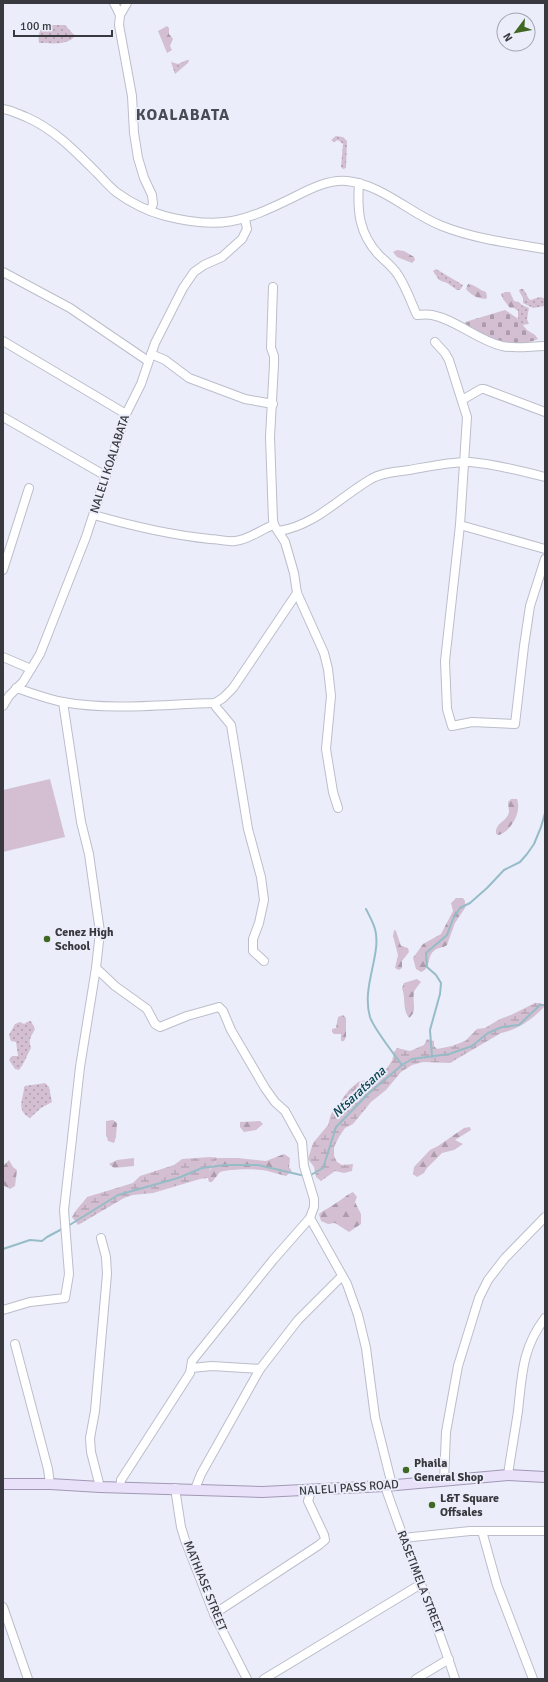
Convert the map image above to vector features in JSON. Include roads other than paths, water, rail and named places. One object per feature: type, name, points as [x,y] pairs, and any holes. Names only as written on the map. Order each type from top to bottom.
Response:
[{"type":"main road","name":"NALELI PASS ROAD","points":[[3,1484],[50,1484],[120,1488],[175,1488],[262,1492],[311,1491],[508,1475],[545,1477]]},
{"type":"street","points":[[114,3],[120,15]]},
{"type":"street","points":[[126,3],[120,15],[119,25],[125,66],[132,96],[134,133],[138,158],[144,178],[152,195],[150,212]]},
{"type":"street","points":[[3,109],[30,119],[52,131],[72,148],[115,191],[150,212],[202,224],[224,223],[245,219],[306,191],[330,183],[345,181],[367,185],[386,194],[418,214],[440,225],[478,237],[545,249]]},
{"type":"street","points":[[359,183],[359,210],[362,227],[378,254],[393,268],[417,315],[431,314],[448,320],[477,337],[502,346],[545,346]]},
{"type":"street","name":"NALELI KOALABATA","points":[[3,706],[9,696],[23,682],[40,654],[94,515],[126,414],[141,384],[149,358],[183,288],[194,272],[222,257],[242,239],[247,229],[245,219]]},
{"type":"street","points":[[3,272],[70,308],[149,358],[165,360],[189,378],[245,399],[273,404]]},
{"type":"street","points":[[272,287],[271,348],[274,356],[273,404],[270,437],[276,528],[288,552],[294,573],[297,593],[324,653],[328,669],[332,696],[326,749],[333,792],[338,808]]},
{"type":"street","points":[[3,342],[126,414]]},
{"type":"street","points":[[435,342],[449,360],[467,417],[460,525],[446,661],[447,709],[452,726],[472,722],[516,724],[524,646],[530,606],[545,559]]},
{"type":"street","points":[[462,400],[481,388],[545,412]]},
{"type":"street","points":[[3,417],[106,476]]},
{"type":"street","points":[[94,515],[147,529],[199,538],[235,541],[246,538],[264,528],[292,528],[314,518],[373,477],[396,472],[470,462],[545,477]]},
{"type":"street","points":[[3,570],[29,488]]},
{"type":"street","points":[[460,525],[545,549]]},
{"type":"street","points":[[16,688],[63,702],[90,705],[139,706],[215,703],[223,698],[233,688],[297,593]]},
{"type":"street","points":[[3,657],[31,669]]},
{"type":"street","points":[[3,1310],[30,1302],[65,1298],[69,1274],[64,1210],[80,1067],[96,968],[100,932],[89,854],[81,822],[63,702]]},
{"type":"street","points":[[215,703],[216,707],[231,725],[248,828],[261,877],[264,900],[253,939],[253,951],[264,961]]},
{"type":"street","points":[[96,968],[115,986],[147,1009],[155,1024],[160,1027],[209,1009],[219,1007],[223,1011],[231,1030],[265,1088],[275,1102],[285,1111],[302,1142],[304,1166],[314,1199],[314,1207],[310,1218],[216,1330],[192,1361],[191,1368],[121,1480],[120,1488]]},
{"type":"street","points":[[444,1481],[446,1432],[458,1366],[479,1298],[488,1280],[505,1258],[545,1217]]},
{"type":"street","name":"RASETIMELA STREET","points":[[310,1218],[335,1260],[347,1284],[361,1325],[389,1485],[402,1538],[421,1584],[455,1679]]},
{"type":"street","points":[[100,1487],[91,1452],[90,1438],[95,1411],[107,1274],[106,1257],[101,1238]]},
{"type":"street","points":[[195,1489],[201,1474],[260,1369],[298,1320],[342,1276]]},
{"type":"street","points":[[508,1475],[518,1411],[522,1370],[530,1343],[545,1318]]},
{"type":"street","points":[[15,1344],[48,1469],[50,1484]]},
{"type":"street","points":[[191,1368],[212,1366],[260,1369]]},
{"type":"street","name":"MATHIASE STREET","points":[[175,1488],[181,1527],[214,1614],[247,1679]]},
{"type":"street","points":[[214,1614],[325,1540],[324,1534],[308,1501],[311,1491]]},
{"type":"street","points":[[402,1538],[470,1531],[545,1531]]},
{"type":"street","points":[[482,1531],[497,1585],[533,1679]]},
{"type":"street","points":[[264,1679],[421,1584]]},
{"type":"street","points":[[3,1607],[28,1679]]},
{"type":"street","points":[[416,1679],[449,1659]]},
{"type":"waterway","points":[[432,1057],[430,1030],[440,994],[441,983],[436,975],[427,967],[426,953],[447,935],[453,919],[460,908],[470,903],[504,870],[520,862],[527,854],[534,844],[545,813]]},
{"type":"waterway","points":[[366,909],[374,926],[376,939],[376,949],[368,994],[370,1017],[380,1035],[402,1065]]},
{"type":"waterway","name":"Ntsaratsana","points":[[309,1176],[323,1168],[336,1127],[369,1093],[402,1065],[412,1059],[449,1054],[472,1046],[488,1033],[502,1027],[519,1025],[540,1005],[545,1005]]},
{"type":"waterway","name":"Ntsaratsana","points":[[68,1226],[118,1195],[178,1178],[202,1168],[225,1165],[258,1165],[305,1176]]},
{"type":"waterway","name":"Ntsaratsana","points":[[3,1249],[30,1240],[42,1241],[62,1229]]},
{"type":"place","name":"Cenez High School","points":[[47,939]]},
{"type":"place","name":"Phaila General Shop","points":[[406,1470]]},
{"type":"place","name":"L&T Square Offsales","points":[[432,1505]]},
{"type":"district","name":"KOALABATA","points":[[183,115]]}]
